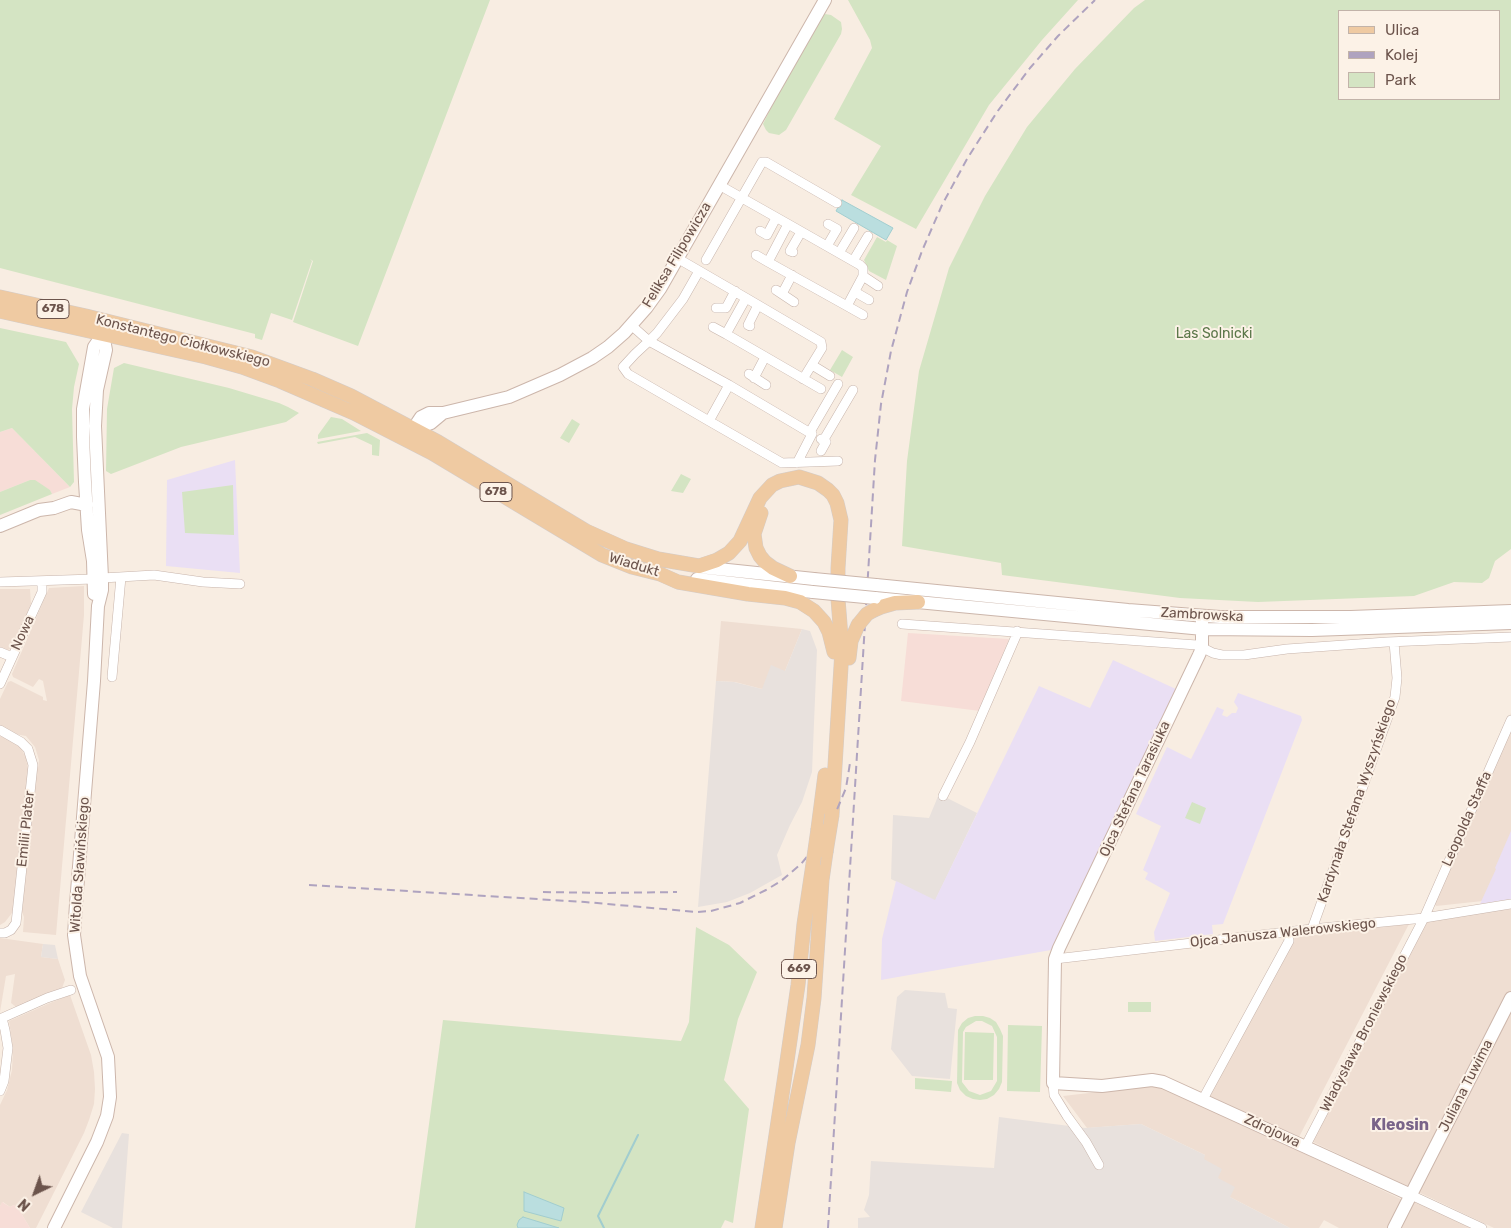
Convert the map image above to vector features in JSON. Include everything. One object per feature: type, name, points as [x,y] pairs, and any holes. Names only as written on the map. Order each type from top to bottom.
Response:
[{"type":"main road","name":"Feliksa Filipowicza","points":[[408,434],[431,423],[443,413],[509,397],[560,375],[608,347],[631,325],[660,289],[825,0]]},
{"type":"main road","name":"Konstantego Ciołkowskiego","points":[[0,297],[105,328],[208,352],[408,434]]},
{"type":"main road","name":"Konstantego Ciołkowskiego","points":[[0,311],[105,328]]},
{"type":"main road","name":"Witolda Sławińskiego","points":[[54,1228],[97,1142],[110,1097],[108,1058],[80,976],[74,935],[98,606],[95,598],[98,578],[92,505],[83,437],[84,409],[94,347],[105,328]]},
{"type":"main road","name":"Wiadukt","points":[[408,434],[445,446],[564,519],[597,537],[644,555],[699,566],[790,576],[874,604],[895,593]]},
{"type":"main road","name":"Wiadukt","points":[[408,434],[432,453],[589,548],[619,562],[660,574],[695,579],[813,585],[876,585],[895,593]]},
{"type":"main road","points":[[699,566],[717,560],[735,547],[760,498],[766,490],[780,481],[799,477],[812,480],[828,490],[837,503],[841,520],[838,600],[842,650],[832,815]]},
{"type":"main road","points":[[790,576],[773,568],[760,556],[756,548],[754,534],[761,513],[771,497],[785,488],[799,486],[819,492],[830,506],[832,515],[831,588],[834,652]]},
{"type":"main road","points":[[0,526],[39,510],[54,508],[71,510],[92,505]]},
{"type":"main road","points":[[660,574],[678,582],[748,594],[785,598],[800,602],[814,611],[824,622],[829,632],[834,652]]},
{"type":"main road","name":"Zambrowska","points":[[895,593],[918,602],[1203,629],[1312,630],[1511,623]]},
{"type":"main road","name":"Zambrowska","points":[[895,593],[1252,618],[1511,611]]},
{"type":"main road","points":[[832,815],[842,759],[851,641],[858,625],[874,604],[918,602]]},
{"type":"main road","name":"Ojca Stefana Tarasiuka","points":[[1055,959],[1202,648],[1202,616]]},
{"type":"main road","name":"669","points":[[762,1228],[798,986],[804,924],[825,777],[834,652]]},
{"type":"main road","name":"669","points":[[775,1228],[788,1144],[808,1045],[814,998],[822,880],[832,815]]},
{"type":"main road","points":[[1052,1083],[1055,959]]},
{"type":"main road","name":"Juliana Tuwima","points":[[1394,1228],[1511,998]]},
{"type":"main road","name":"Zdrojowa","points":[[1052,1083],[1102,1086],[1152,1080],[1163,1082],[1411,1195]]},
{"type":"street","points":[[706,260],[762,162],[766,162],[837,203]]},
{"type":"street","points":[[719,185],[860,265],[863,276],[847,306]]},
{"type":"street","points":[[760,231],[767,235],[776,218]]},
{"type":"street","points":[[768,262],[788,224]]},
{"type":"street","points":[[827,246],[837,229],[828,224]]},
{"type":"street","points":[[839,253],[854,228]]},
{"type":"street","points":[[794,252],[790,251],[801,232]]},
{"type":"street","points":[[853,261],[868,236]]},
{"type":"street","points":[[756,255],[863,315]]},
{"type":"street","points":[[677,258],[821,342],[822,348],[803,379]]},
{"type":"street","points":[[699,271],[683,299],[657,333],[619,370],[779,462],[838,461]]},
{"type":"street","points":[[792,275],[779,292],[794,302]]},
{"type":"street","points":[[863,276],[878,286]]},
{"type":"street","points":[[716,308],[726,308],[734,292]]},
{"type":"street","points":[[855,292],[869,300]]},
{"type":"street","points":[[726,334],[746,298]]},
{"type":"street","points":[[750,326],[748,325],[758,305]]},
{"type":"street","points":[[631,325],[649,341],[823,440],[826,442],[821,451]]},
{"type":"street","points":[[713,327],[821,389]]},
{"type":"street","points":[[765,357],[752,376],[766,385]]},
{"type":"street","points":[[812,365],[830,376]]},
{"type":"street","points":[[796,463],[838,384]]},
{"type":"street","points":[[709,421],[729,385]]},
{"type":"street","points":[[823,440],[853,390]]},
{"type":"street","points":[[0,582],[154,575],[203,582],[240,584]]},
{"type":"street","points":[[112,677],[121,577]]},
{"type":"street","name":"Nowa","points":[[0,684],[42,592],[42,581]]},
{"type":"street","points":[[902,624],[1197,645],[1222,655],[1244,655],[1287,649],[1394,642],[1511,637]]},
{"type":"street","points":[[944,796],[970,742],[1017,632]]},
{"type":"street","name":"Kardynała Stefana Wyszyńskiego","points":[[1312,929],[1395,697],[1397,678],[1394,642]]},
{"type":"street","points":[[0,652],[12,657]]},
{"type":"street","name":"Leopolda Staffa","points":[[1424,918],[1511,720]]},
{"type":"street","name":"Emilii Plater","points":[[0,730],[21,742],[28,749],[33,765],[16,923],[11,930],[0,933]]},
{"type":"street","name":"Ojca Janusza Walerowskiego","points":[[1055,959],[1424,918],[1511,904]]},
{"type":"street","name":"Władysława Broniewskiego","points":[[1305,1147],[1424,918]]},
{"type":"street","points":[[1203,1099],[1289,941],[1288,932]]},
{"type":"street","points":[[0,1091],[4,1081],[8,1048],[6,1030],[1,1019],[47,998],[71,990]]},
{"type":"street","points":[[1052,1083],[1054,1095],[1086,1142],[1099,1165]]},
{"type":"street","name":"Zdrojowa","points":[[1411,1195],[1482,1228]]},
{"type":"shaded area","points":[[12,428],[70,487],[52,494],[50,490],[30,480],[0,492],[0,432]]},
{"type":"shaded area","points":[[235,460],[240,573],[166,566],[167,480]]},
{"type":"shaded area","points":[[84,586],[84,615],[56,935],[23,932],[24,917],[22,912],[35,770],[38,768],[39,760],[35,747],[26,736],[15,734],[0,727],[0,699],[8,682],[11,681],[43,697],[43,700],[47,701],[43,681],[39,679],[33,687],[13,677],[12,674],[49,588]]},
{"type":"shaded area","points":[[0,589],[30,589],[31,604],[12,648],[6,651],[0,649]]},
{"type":"shaded area","points":[[721,621],[802,629],[785,671],[762,689],[735,682],[716,681]]},
{"type":"shaded area","points":[[802,629],[810,631],[817,650],[812,772],[802,802],[777,855],[782,875],[750,893],[727,902],[698,907],[716,681],[734,682],[762,689],[771,665],[785,671]]},
{"type":"shaded area","points":[[908,633],[1009,639],[980,711],[901,701]]},
{"type":"shaded area","points":[[1113,660],[1178,690],[1051,950],[881,980],[882,939],[896,881],[935,900],[1039,686],[1090,708]]},
{"type":"shaded area","points":[[1238,693],[1301,716],[1302,720],[1223,924],[1212,925],[1213,934],[1155,941],[1154,932],[1170,893],[1145,879],[1148,873],[1143,870],[1161,826],[1136,814],[1167,747],[1191,759],[1217,707],[1224,710],[1222,715],[1227,717],[1232,713],[1236,713],[1238,708],[1234,702]]},
{"type":"shaded area","points":[[1511,713],[1511,898],[1436,906],[1431,898]]},
{"type":"shaded area","points":[[0,736],[12,741],[21,748],[26,758],[28,769],[15,903],[12,913],[0,925]]},
{"type":"shaded area","points":[[939,794],[977,813],[935,901],[891,879],[893,815],[929,818]]},
{"type":"shaded area","points":[[1511,831],[1511,899],[1480,904],[1496,869]]},
{"type":"shaded area","points":[[1511,909],[1511,1228],[1494,1228],[1309,1140],[1424,918]]},
{"type":"shaded area","points":[[1409,924],[1299,1137],[1207,1095],[1290,938]]},
{"type":"shaded area","points":[[0,938],[43,944],[41,957],[58,959],[65,980],[62,988],[16,1007],[11,1003],[15,974],[6,976],[0,1012]]},
{"type":"shaded area","points":[[43,944],[55,945],[58,959],[41,957]]},
{"type":"shaded area","points":[[905,990],[945,993],[948,1008],[957,1009],[950,1079],[912,1076],[891,1049],[897,997]]},
{"type":"shaded area","points":[[70,995],[91,1055],[94,1072],[94,1104],[84,1133],[36,1228],[30,1228],[18,1208],[14,1205],[10,1207],[3,1202],[0,1206],[0,1105],[7,1090],[12,1070],[13,1049],[9,1021]]},
{"type":"shaded area","points":[[1158,1085],[1403,1200],[1389,1228],[1339,1228],[1324,1220],[1319,1228],[1290,1228],[1230,1197],[1203,1159],[1205,1155],[1141,1124],[1087,1128],[1063,1096]]},
{"type":"shaded area","points":[[999,1117],[1085,1128],[1141,1124],[1205,1155],[1204,1159],[1222,1169],[1218,1178],[1235,1187],[1230,1197],[1290,1228],[858,1228],[858,1218],[870,1217],[864,1210],[869,1195],[871,1161],[994,1168]]},
{"type":"shaded area","points":[[122,1133],[129,1134],[122,1228],[113,1228],[81,1212]]},
{"type":"shaded area","points":[[1414,1201],[1471,1228],[1400,1228]]},
{"type":"shaded area","points":[[2,1202],[10,1207],[14,1205],[18,1208],[30,1228],[0,1228],[0,1206]]},
{"type":"green space","points":[[0,0],[490,0],[358,346],[293,322],[313,261],[310,259],[312,261],[292,320],[271,313],[262,340],[255,338],[255,334],[0,268]]},
{"type":"green space","points":[[848,0],[1078,0],[1042,40],[989,105],[916,229],[851,195],[881,146],[834,119],[872,48],[870,40]]},
{"type":"green space","name":"Las Solnicki","points":[[1145,0],[1511,0],[1511,549],[1495,561],[1489,578],[1482,583],[1454,582],[1414,596],[1258,602],[1180,598],[1002,575],[1001,563],[902,546],[907,461],[919,371],[949,268],[985,196],[1027,127],[1075,69],[1134,8]]},
{"type":"green space","points":[[821,15],[831,15],[841,22],[841,34],[786,130],[779,135],[769,133],[763,124],[790,69]]},
{"type":"green space","points":[[877,237],[897,246],[886,280],[869,271],[864,260]]},
{"type":"green space","points":[[0,328],[66,342],[79,364],[72,409],[74,482],[70,487],[12,428],[0,432]]},
{"type":"green space","points":[[842,350],[853,357],[842,377],[830,370]]},
{"type":"green space","points":[[124,363],[229,388],[279,403],[299,413],[286,422],[181,447],[111,474],[106,471],[107,409],[114,368]]},
{"type":"green space","points":[[331,417],[342,419],[361,431],[318,439],[318,435]]},
{"type":"green space","points":[[572,419],[580,424],[569,443],[560,438]]},
{"type":"green space","points":[[367,433],[380,440],[379,456],[372,455],[372,445],[355,437],[318,444],[317,442]]},
{"type":"green space","points":[[681,474],[691,479],[683,493],[671,491]]},
{"type":"green space","points":[[30,480],[35,480],[50,490],[52,494],[0,515],[0,492]]},
{"type":"green space","points":[[233,485],[234,535],[185,533],[182,492]]},
{"type":"green space","points":[[1192,802],[1206,808],[1200,824],[1185,818]]},
{"type":"green space","points":[[696,927],[729,945],[757,972],[738,1019],[724,1080],[749,1109],[733,1223],[725,1220],[721,1228],[415,1228],[443,1020],[681,1041],[689,1022]]},
{"type":"green space","points":[[1128,1002],[1151,1002],[1151,1012],[1128,1012]]},
{"type":"green space","points":[[983,1016],[990,1018],[996,1022],[1003,1036],[1002,1082],[994,1095],[987,1099],[973,1099],[966,1096],[960,1090],[957,1083],[958,1030],[968,1018]],"holes":[[[976,1021],[982,1021],[992,1026],[997,1037],[997,1081],[991,1091],[980,1095],[969,1091],[962,1082],[963,1032],[966,1027]]]},
{"type":"green space","points":[[1008,1025],[1042,1026],[1040,1092],[1007,1091]]},
{"type":"green space","points":[[965,1032],[994,1033],[993,1080],[964,1080]]},
{"type":"green space","points":[[915,1078],[952,1081],[951,1092],[915,1089]]},
{"type":"water","points":[[842,200],[893,228],[886,240],[836,211]]},
{"type":"water","points":[[524,1192],[564,1208],[561,1221],[524,1211]]},
{"type":"water","points":[[523,1217],[559,1228],[518,1228],[519,1220]]},
{"type":"waterway","points":[[604,1228],[598,1216],[638,1135]]},
{"type":"railway","points":[[828,1228],[875,460],[881,404],[891,351],[907,292],[922,251],[942,205],[967,159],[997,112],[1030,68],[1058,36],[1095,0]]},
{"type":"railway","points":[[309,885],[585,902],[697,912],[711,911],[740,903],[766,890],[781,881],[801,864],[821,840],[836,812],[846,788],[850,763]]},
{"type":"railway","points":[[543,892],[677,892]]},
{"type":"district","name":"Kleosin","points":[[1400,1125]]}]
